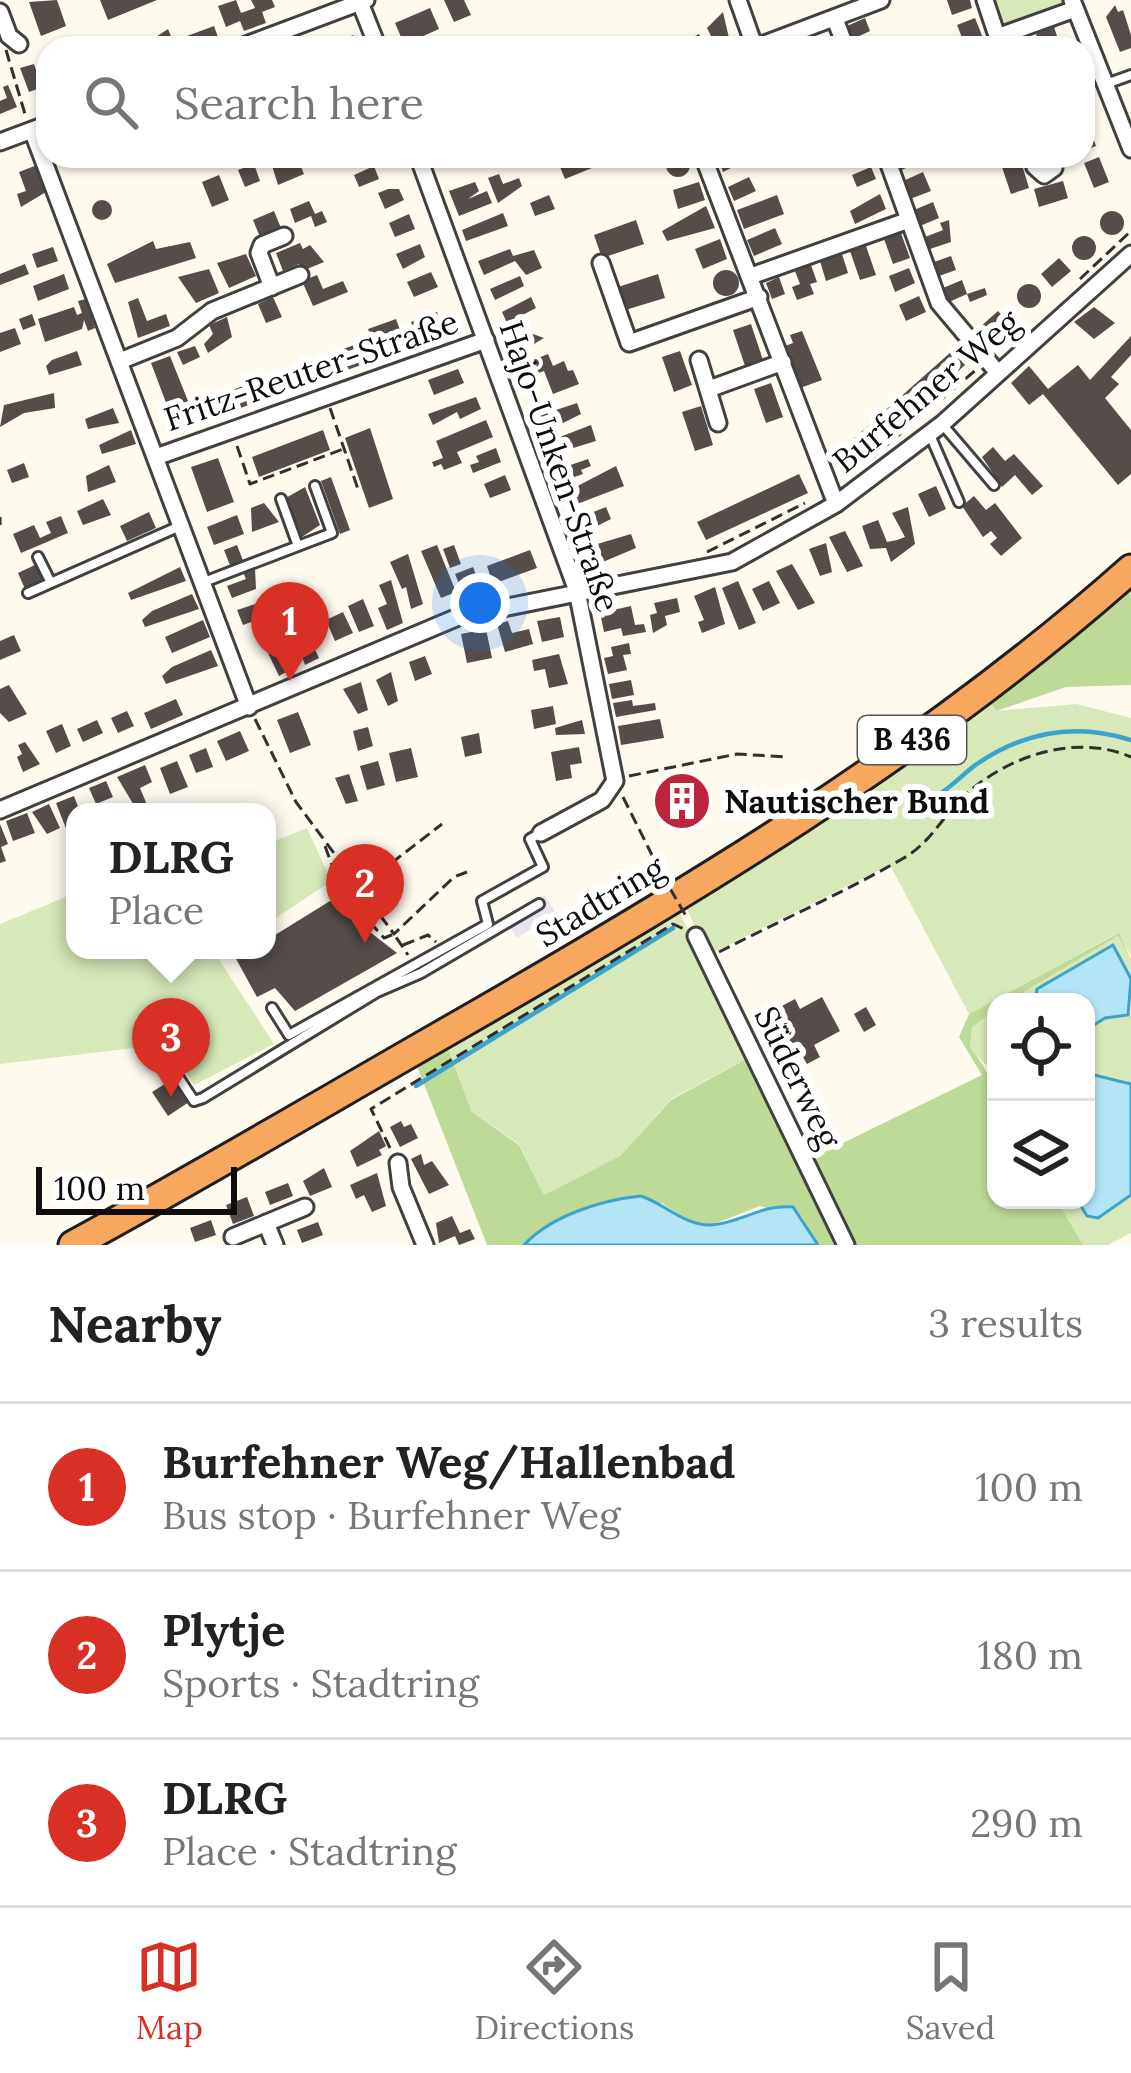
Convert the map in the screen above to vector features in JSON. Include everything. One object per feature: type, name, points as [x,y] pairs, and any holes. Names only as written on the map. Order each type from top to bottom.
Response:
[{"type":"highway","name":"Stadtring","points":[[73,1245],[729,865],[836,796],[1075,619],[1131,568]]},
{"type":"street","points":[[738,0],[750,36]]},
{"type":"street","points":[[788,36],[881,0]]},
{"type":"street","points":[[985,0],[997,36]]},
{"type":"street","points":[[270,36],[362,1],[374,36]]},
{"type":"street","points":[[1011,36],[1074,4],[1087,36]]},
{"type":"street","points":[[0,12],[14,40]]},
{"type":"street","points":[[835,19],[841,36]]},
{"type":"street","points":[[1095,56],[1131,148]]},
{"type":"street","points":[[0,142],[36,128]]},
{"type":"street","points":[[54,168],[120,361],[249,707]]},
{"type":"street","name":"Hajo-Unken-Straße","points":[[422,168],[577,591],[614,784]]},
{"type":"street","points":[[708,168],[836,504]]},
{"type":"street","points":[[890,168],[939,303],[998,373]]},
{"type":"street","points":[[751,275],[909,220]]},
{"type":"street","points":[[272,287],[259,254],[262,245],[284,236]]},
{"type":"street","name":"Burfehner Weg","points":[[0,810],[458,617],[732,562],[836,504],[936,429],[1131,254]]},
{"type":"street","points":[[601,263],[629,343],[759,297]]},
{"type":"street","points":[[120,361],[177,338],[212,311],[300,275]]},
{"type":"street","name":"Fritz-Reuter-Straße","points":[[156,457],[486,340]]},
{"type":"street","points":[[699,360],[718,423]]},
{"type":"street","points":[[709,389],[783,362]]},
{"type":"street","points":[[541,833],[602,800],[614,784]]},
{"type":"street","name":"Süderweg","points":[[696,936],[846,1245]]},
{"type":"street","points":[[398,1163],[400,1187],[424,1245]]},
{"type":"street","points":[[233,1237],[305,1207]]},
{"type":"street","points":[[266,1223],[275,1245]]},
{"type":"lane","points":[[1106,84],[1131,75]]},
{"type":"lane","points":[[936,429],[994,484]]},
{"type":"lane","points":[[936,429],[959,502]]},
{"type":"lane","points":[[202,583],[332,533],[315,486]]},
{"type":"lane","points":[[281,499],[298,546]]},
{"type":"lane","points":[[28,593],[182,526]]},
{"type":"lane","points":[[38,557],[50,583]]},
{"type":"lane","points":[[497,930],[482,901],[543,868],[530,839],[541,833]]},
{"type":"lane","points":[[169,1063],[194,1101],[203,1098],[377,992],[539,904]]},
{"type":"lane","points":[[272,1008],[289,1035],[488,924],[490,916]]},
{"type":"path","points":[[14,40],[5,55],[36,119]]},
{"type":"path","points":[[1081,278],[1131,231]]},
{"type":"path","points":[[859,468],[976,370],[984,356]]},
{"type":"path","points":[[325,395],[359,492]]},
{"type":"path","points":[[231,428],[250,484],[346,448]]},
{"type":"path","points":[[713,559],[696,562],[716,545],[822,496],[828,484]]},
{"type":"path","points":[[0,517],[0,525]]},
{"type":"path","points":[[249,707],[296,802],[362,886],[408,955]]},
{"type":"path","points":[[706,958],[904,858],[922,846],[978,783],[1006,765],[1042,752],[1086,747],[1131,757]]},
{"type":"path","points":[[686,916],[614,784],[737,754],[787,757]]},
{"type":"path","points":[[362,886],[442,824]]},
{"type":"path","points":[[322,839],[341,890],[384,938],[454,877],[467,872]]},
{"type":"path","points":[[341,890],[357,880]]},
{"type":"path","points":[[398,1163],[371,1109],[674,924],[696,936]]},
{"type":"path","points":[[401,946],[428,935],[444,949]]},
{"type":"shaded area","points":[[544,895],[556,913],[517,938],[505,920]]},
{"type":"green space","points":[[985,0],[1072,0],[1075,9],[997,36]]},
{"type":"green space","points":[[1131,575],[1131,685],[1066,687],[996,711],[984,693]]},
{"type":"green space","points":[[988,699],[996,711],[1076,704],[1131,718],[1131,955],[1118,933],[1008,993],[987,993],[987,1004],[969,1014],[890,865],[708,955],[686,907],[852,798]]},
{"type":"green space","points":[[307,828],[334,887],[324,886],[276,918],[276,840]]},
{"type":"green space","points":[[66,897],[66,959],[219,959],[274,1044],[194,1085],[168,1044],[0,1064],[0,924]]},
{"type":"green space","points":[[678,910],[752,1056],[671,1099],[620,1156],[544,1195],[519,1144],[472,1112],[446,1042]]},
{"type":"green space","points":[[1119,933],[1131,959],[1118,936],[1022,993],[1008,993]]},
{"type":"green space","points":[[1118,936],[1131,959],[1131,979],[1113,945],[1037,989],[1038,993],[1022,993]]},
{"type":"green space","points":[[987,1004],[987,1016],[972,1027],[970,1048],[987,1075],[987,1209],[1062,1209],[1083,1245],[818,1245],[802,1217],[760,1206],[711,1225],[690,1222],[662,1203],[533,1235],[524,1245],[487,1245],[415,1061],[446,1043],[472,1112],[519,1145],[544,1195],[620,1156],[671,1100],[752,1056],[804,1162],[982,1075],[959,1037],[969,1014]]},
{"type":"green space","points":[[1131,1013],[1131,1084],[1095,1075],[1095,1024]]},
{"type":"green space","points":[[987,1015],[987,1066],[970,1048],[972,1026]]},
{"type":"green space","points":[[1131,1195],[1131,1233],[1108,1245],[1083,1245],[1062,1209],[1080,1209],[1105,1214]]},
{"type":"water","points":[[1113,945],[1131,979],[1128,1015],[1095,1024],[1095,993],[1036,993]]},
{"type":"water","points":[[1095,1075],[1131,1084],[1131,1195],[1098,1218],[1087,1216],[1083,1209],[1095,1209]]},
{"type":"water","points":[[641,1196],[684,1218],[711,1225],[771,1208],[793,1207],[818,1245],[524,1245],[549,1225],[578,1211]]},
{"type":"building","points":[[57,0],[66,26],[41,36],[29,2]]},
{"type":"building","points":[[100,0],[157,0],[108,20]]},
{"type":"building","points":[[236,0],[241,13],[255,8],[251,0],[272,0],[275,7],[262,12],[266,23],[244,31],[240,21],[226,27],[218,6]]},
{"type":"building","points":[[444,0],[464,0],[471,15],[454,22]]},
{"type":"building","points":[[947,0],[970,0],[972,8],[952,15]]},
{"type":"building","points":[[1115,5],[1118,12],[1123,10],[1131,35],[1131,48],[1120,52],[1106,17]]},
{"type":"building","points":[[430,8],[439,29],[423,36],[401,36],[395,23]]},
{"type":"building","points":[[723,12],[729,36],[711,36],[707,28]]},
{"type":"building","points":[[865,18],[870,31],[852,36],[847,26]]},
{"type":"building","points":[[975,18],[982,36],[961,36],[957,25]]},
{"type":"building","points":[[214,26],[218,36],[187,36]]},
{"type":"building","points":[[1054,27],[1057,36],[1037,36]]},
{"type":"building","points":[[34,64],[36,89],[29,92],[20,68]]},
{"type":"building","points":[[8,85],[17,107],[0,114],[0,101],[7,98],[3,87]]},
{"type":"building","points":[[1099,157],[1109,182],[1094,188],[1086,168],[1095,168]]},
{"type":"building","points":[[36,165],[46,192],[21,207],[17,194],[26,191],[19,172]]},
{"type":"building","points":[[255,168],[260,181],[245,187],[238,170]]},
{"type":"building","points":[[273,168],[302,168],[304,174],[278,185]]},
{"type":"building","points":[[375,168],[379,179],[359,187],[354,175]]},
{"type":"building","points":[[560,168],[592,168],[565,179]]},
{"type":"building","points":[[667,168],[689,168],[678,177]]},
{"type":"building","points":[[871,168],[876,179],[857,187],[852,175]]},
{"type":"building","points":[[1002,168],[1023,168],[1029,188],[1011,194]]},
{"type":"building","points":[[923,172],[931,191],[910,199],[903,181]]},
{"type":"building","points":[[499,174],[503,184],[519,178],[522,186],[498,203],[488,178]]},
{"type":"building","points":[[219,175],[229,200],[212,207],[202,182]]},
{"type":"building","points":[[749,177],[756,191],[734,201],[728,187]]},
{"type":"building","points":[[1063,181],[1068,198],[1039,207],[1034,189]]},
{"type":"building","points":[[475,182],[479,191],[468,199],[487,191],[492,203],[459,216],[449,191]]},
{"type":"building","points":[[699,182],[705,200],[678,209],[673,190]]},
{"type":"building","points":[[399,189],[404,200],[385,209],[378,193]]},
{"type":"building","points":[[880,194],[886,209],[855,224],[850,211]]},
{"type":"building","points":[[549,195],[555,209],[535,216],[530,203]]},
{"type":"building","points":[[777,195],[784,214],[744,229],[737,210]]},
{"type":"building","points":[[102,200],[112,210],[102,220],[92,210]]},
{"type":"building","points":[[309,201],[315,214],[322,211],[327,222],[315,227],[311,216],[295,223],[290,209]]},
{"type":"building","points":[[933,202],[939,218],[920,226],[914,210]]},
{"type":"building","points":[[706,206],[715,228],[667,241],[662,231]]},
{"type":"building","points":[[274,211],[281,228],[260,237],[253,220]]},
{"type":"building","points":[[1112,211],[1124,223],[1112,235],[1100,223]]},
{"type":"building","points":[[503,213],[508,226],[466,241],[462,230]]},
{"type":"building","points":[[409,214],[415,229],[395,237],[389,223]]},
{"type":"building","points":[[636,220],[644,244],[602,258],[594,235]]},
{"type":"building","points":[[949,220],[951,242],[930,249],[925,237],[943,230],[940,223]]},
{"type":"building","points":[[775,228],[782,244],[754,256],[747,240]]},
{"type":"building","points":[[901,233],[910,258],[893,264],[884,239]]},
{"type":"building","points":[[1084,236],[1096,248],[1084,260],[1072,248]]},
{"type":"building","points":[[720,239],[727,259],[703,269],[695,249]]},
{"type":"building","points":[[153,241],[156,249],[190,242],[196,258],[115,283],[107,264]]},
{"type":"building","points":[[300,243],[303,249],[310,245],[324,262],[302,271],[299,264],[283,271],[276,253]]},
{"type":"building","points":[[420,244],[425,257],[403,269],[396,254]]},
{"type":"building","points":[[866,246],[876,275],[860,280],[850,251]]},
{"type":"building","points":[[53,247],[58,261],[37,268],[32,254]]},
{"type":"building","points":[[510,249],[513,256],[534,250],[542,268],[526,275],[515,261],[484,275],[478,261]]},
{"type":"building","points":[[246,254],[256,276],[229,288],[217,263]]},
{"type":"building","points":[[842,254],[848,273],[826,281],[820,261]]},
{"type":"building","points":[[951,256],[956,270],[939,276],[934,262]]},
{"type":"building","points":[[1059,258],[1071,271],[1052,287],[1041,274]]},
{"type":"building","points":[[25,264],[29,274],[0,285],[0,274]]},
{"type":"building","points":[[811,265],[817,282],[810,284],[814,294],[797,300],[792,287],[800,284],[795,271]]},
{"type":"building","points":[[909,268],[915,283],[895,292],[889,276]]},
{"type":"building","points":[[209,269],[219,293],[196,303],[178,277]]},
{"type":"building","points":[[726,270],[739,283],[726,296],[713,283]]},
{"type":"building","points":[[431,272],[438,287],[414,297],[407,282]]},
{"type":"building","points":[[64,274],[69,289],[38,301],[33,286]]},
{"type":"building","points":[[658,274],[665,298],[622,311],[615,288]]},
{"type":"building","points":[[317,275],[323,289],[343,281],[348,292],[313,306],[302,281]]},
{"type":"building","points":[[520,276],[524,286],[495,300],[490,289]]},
{"type":"building","points":[[779,277],[785,294],[772,299],[766,283]]},
{"type":"building","points":[[962,280],[967,294],[949,302],[943,288]]},
{"type":"building","points":[[1029,284],[1041,296],[1029,308],[1017,296]]},
{"type":"building","points":[[985,288],[987,295],[970,302],[967,294]]},
{"type":"building","points":[[919,296],[926,312],[906,321],[899,305]]},
{"type":"building","points":[[273,297],[282,317],[266,323],[258,304]]},
{"type":"building","points":[[531,297],[536,308],[507,323],[502,312]]},
{"type":"building","points":[[138,298],[147,321],[166,314],[170,326],[138,338],[128,302]]},
{"type":"building","points":[[86,299],[95,328],[88,331],[84,320],[82,329],[45,342],[38,319],[74,307],[77,315],[82,313],[78,301]]},
{"type":"building","points":[[1094,307],[1115,323],[1094,339],[1074,322]]},
{"type":"building","points":[[998,311],[1009,323],[991,339],[980,327]]},
{"type":"building","points":[[437,312],[442,327],[417,337],[411,322]]},
{"type":"building","points":[[32,314],[36,325],[23,330],[19,319]]},
{"type":"building","points":[[227,317],[232,337],[208,353],[204,344],[213,334],[209,325]]},
{"type":"building","points":[[396,319],[407,349],[379,359],[368,329]]},
{"type":"building","points":[[751,324],[763,360],[745,366],[733,330]]},
{"type":"building","points":[[15,328],[21,344],[0,352],[0,333]]},
{"type":"building","points":[[802,331],[822,380],[800,388],[785,346],[793,343],[790,335]]},
{"type":"building","points":[[530,333],[544,338],[514,356],[508,342]]},
{"type":"building","points":[[431,335],[435,346],[422,351],[418,340]]},
{"type":"building","points":[[1131,336],[1131,355],[1111,377],[1119,384],[1105,398],[1131,430],[1131,474],[1118,485],[1043,394],[1029,405],[1011,383],[1029,366],[1048,389],[1078,365],[1090,380]]},
{"type":"building","points":[[360,343],[367,363],[307,384],[301,364]]},
{"type":"building","points":[[195,346],[200,357],[183,365],[177,352]]},
{"type":"building","points":[[77,351],[82,365],[49,375],[46,366],[52,360]]},
{"type":"building","points":[[680,351],[692,385],[674,392],[662,357]]},
{"type":"building","points":[[952,351],[965,365],[846,471],[833,457]]},
{"type":"building","points":[[548,354],[553,366],[564,361],[579,384],[553,394],[544,371],[528,377],[523,364]]},
{"type":"building","points":[[170,356],[196,421],[176,429],[151,363]]},
{"type":"building","points":[[458,369],[464,383],[434,395],[428,380]]},
{"type":"building","points":[[284,371],[291,390],[226,413],[219,395]]},
{"type":"building","points":[[771,383],[783,417],[766,423],[754,389]]},
{"type":"building","points":[[54,393],[55,408],[24,413],[0,427],[4,405]]},
{"type":"building","points":[[476,397],[481,409],[460,419],[457,412],[433,425],[428,414]]},
{"type":"building","points":[[577,403],[581,414],[547,431],[541,415]]},
{"type":"building","points":[[701,406],[713,445],[695,451],[682,412]]},
{"type":"building","points":[[113,408],[119,423],[88,429],[85,419]]},
{"type":"building","points":[[486,420],[493,437],[457,452],[462,463],[444,470],[441,464],[434,467],[432,462],[443,458],[436,441]]},
{"type":"building","points":[[591,425],[596,441],[557,453],[552,440]]},
{"type":"building","points":[[370,428],[393,499],[369,508],[345,438]]},
{"type":"building","points":[[131,430],[136,444],[102,454],[99,445]]},
{"type":"building","points":[[323,430],[330,450],[259,477],[252,457]]},
{"type":"building","points":[[993,447],[1005,461],[1014,454],[1043,486],[1032,495],[1015,475],[1002,487],[982,457]]},
{"type":"building","points":[[496,448],[501,462],[473,473],[470,465],[479,462],[476,456]]},
{"type":"building","points":[[218,458],[234,502],[207,512],[191,467]]},
{"type":"building","points":[[588,459],[591,466],[581,470],[583,474],[563,481],[559,469]]},
{"type":"building","points":[[24,463],[29,477],[12,483],[7,470]]},
{"type":"building","points":[[109,465],[116,482],[88,492],[86,476]]},
{"type":"building","points":[[616,466],[624,486],[572,506],[566,492]]},
{"type":"building","points":[[799,474],[808,493],[706,540],[697,522]]},
{"type":"building","points":[[505,475],[511,490],[490,498],[484,484]]},
{"type":"building","points":[[331,477],[350,530],[340,534],[321,481]]},
{"type":"building","points":[[936,486],[946,509],[929,517],[918,494]]},
{"type":"building","points":[[305,487],[320,525],[299,539],[284,499]]},
{"type":"building","points":[[974,496],[986,510],[995,503],[1022,538],[1001,556],[990,544],[997,538],[991,531],[983,537],[962,506]]},
{"type":"building","points":[[103,499],[111,515],[83,525],[77,511]]},
{"type":"building","points":[[264,503],[279,522],[252,532],[251,508]]},
{"type":"building","points":[[606,507],[611,519],[583,533],[578,518]]},
{"type":"building","points":[[908,507],[915,544],[891,562],[886,548],[870,549],[862,526],[878,520],[887,542],[905,537],[892,513]]},
{"type":"building","points":[[149,512],[156,528],[127,541],[120,526]]},
{"type":"building","points":[[237,515],[244,534],[214,545],[207,527]]},
{"type":"building","points":[[61,516],[68,533],[21,553],[13,534],[34,525],[40,538],[51,533],[46,522]]},
{"type":"building","points":[[845,531],[863,566],[847,572],[829,537]]},
{"type":"building","points":[[631,534],[636,548],[591,567],[584,548]]},
{"type":"building","points":[[826,543],[832,572],[820,576],[809,549]]},
{"type":"building","points":[[237,545],[244,563],[231,568],[224,550]]},
{"type":"building","points":[[437,545],[456,592],[441,598],[421,551]]},
{"type":"building","points":[[454,545],[461,564],[450,568],[443,549]]},
{"type":"building","points":[[530,550],[537,568],[493,584],[487,566]]},
{"type":"building","points":[[408,554],[423,604],[411,609],[406,587],[402,589],[390,562]]},
{"type":"building","points":[[37,564],[44,580],[25,589],[18,573]]},
{"type":"building","points":[[792,564],[815,603],[798,610],[776,571]]},
{"type":"building","points":[[180,567],[186,581],[131,600],[128,593]]},
{"type":"building","points":[[473,567],[479,582],[461,589],[455,574]]},
{"type":"building","points":[[255,568],[256,589],[232,598],[227,586],[246,579],[243,572]]},
{"type":"building","points":[[391,580],[403,623],[387,630],[378,608],[387,604],[379,585]]},
{"type":"building","points":[[738,581],[756,623],[739,630],[722,588]]},
{"type":"building","points":[[769,581],[780,603],[763,611],[752,589]]},
{"type":"building","points":[[715,587],[725,624],[702,633],[698,622],[704,620],[694,596]]},
{"type":"building","points":[[192,594],[199,609],[145,627],[142,620],[152,611]]},
{"type":"building","points":[[677,598],[680,612],[665,616],[667,625],[653,633],[654,603]]},
{"type":"building","points":[[363,599],[374,626],[359,632],[348,606]]},
{"type":"building","points":[[258,603],[260,608],[273,603],[276,613],[243,625],[237,610]]},
{"type":"building","points":[[631,606],[635,625],[644,624],[646,632],[623,636],[621,628],[604,632],[600,613]]},
{"type":"building","points":[[343,612],[353,633],[335,641],[326,620]]},
{"type":"building","points":[[309,614],[319,635],[310,639],[319,658],[305,665],[295,636],[289,639],[279,619],[288,615],[292,622]]},
{"type":"building","points":[[560,617],[564,637],[542,642],[537,621]]},
{"type":"building","points":[[203,620],[210,637],[172,653],[165,637]]},
{"type":"building","points":[[508,621],[512,633],[529,629],[533,644],[505,652],[497,624]]},
{"type":"building","points":[[486,629],[492,658],[467,663],[461,634]]},
{"type":"building","points":[[14,635],[21,651],[0,660],[0,641]]},
{"type":"building","points":[[629,643],[631,654],[623,655],[627,670],[608,674],[604,658],[613,656],[611,647]]},
{"type":"building","points":[[283,646],[293,668],[279,676],[268,653]]},
{"type":"building","points":[[211,650],[218,666],[166,684],[162,676],[172,667]]},
{"type":"building","points":[[559,654],[568,684],[549,688],[545,669],[534,671],[532,660]]},
{"type":"building","points":[[425,656],[432,674],[415,681],[409,662]]},
{"type":"building","points":[[391,672],[398,701],[388,706],[376,680]]},
{"type":"building","points":[[631,680],[634,695],[612,699],[609,684]]},
{"type":"building","points":[[361,682],[368,710],[358,714],[343,689]]},
{"type":"building","points":[[9,685],[27,714],[9,722],[0,713],[0,689]]},
{"type":"building","points":[[176,699],[183,715],[151,729],[144,713]]},
{"type":"building","points":[[632,700],[633,706],[655,703],[656,710],[616,717],[613,703]]},
{"type":"building","points":[[553,706],[556,724],[534,729],[531,710]]},
{"type":"building","points":[[127,711],[134,726],[118,733],[111,718]]},
{"type":"building","points":[[298,712],[311,745],[290,753],[277,720]]},
{"type":"building","points":[[660,719],[664,738],[621,745],[618,726]]},
{"type":"building","points":[[97,720],[103,733],[83,742],[77,729]]},
{"type":"building","points":[[582,720],[585,734],[556,735],[555,728]]},
{"type":"building","points":[[62,724],[71,746],[56,753],[46,731]]},
{"type":"building","points":[[368,727],[373,746],[358,751],[353,731]]},
{"type":"building","points":[[240,731],[249,751],[226,761],[217,741]]},
{"type":"building","points":[[479,733],[482,753],[465,757],[461,737]]},
{"type":"building","points":[[25,742],[40,764],[23,772],[17,757],[22,754],[18,745]]},
{"type":"building","points":[[579,747],[582,763],[570,765],[572,778],[556,781],[551,752]]},
{"type":"building","points":[[206,748],[213,767],[196,773],[189,755]]},
{"type":"building","points":[[411,748],[418,777],[396,782],[389,753]]},
{"type":"building","points":[[177,761],[188,787],[170,794],[160,768]]},
{"type":"building","points":[[378,761],[385,785],[367,790],[360,766]]},
{"type":"building","points":[[145,765],[152,782],[140,788],[146,803],[133,803],[117,777]]},
{"type":"building","points":[[349,774],[358,801],[346,804],[335,778]]},
{"type":"building","points":[[106,781],[113,797],[96,803],[89,788]]},
{"type":"building","name":"Nautischer Bund","points":[[695,783],[704,803],[669,819],[660,799]]},
{"type":"building","points":[[74,796],[77,803],[66,803],[66,828],[56,803]]},
{"type":"building","points":[[49,804],[60,828],[47,834],[32,812]]},
{"type":"building","points":[[27,813],[35,833],[13,841],[6,821]]},
{"type":"building","points":[[0,824],[8,844],[1,847],[6,861],[0,863]]},
{"type":"building","points":[[330,901],[397,953],[295,1011],[275,988],[257,997],[236,959],[276,959],[276,934]]},
{"type":"building","points":[[822,997],[840,1031],[814,1045],[820,1057],[807,1064],[795,1043],[777,1053],[764,1028],[785,1016],[780,1007],[795,999],[800,1009]]},
{"type":"building","points":[[866,1007],[876,1025],[864,1032],[854,1014]]},
{"type":"building","points":[[173,1079],[189,1102],[168,1116],[152,1092]]},
{"type":"building","points":[[401,1121],[404,1127],[411,1124],[418,1138],[400,1147],[390,1127]]},
{"type":"building","points":[[379,1131],[386,1146],[379,1150],[382,1155],[357,1167],[350,1151]]},
{"type":"building","points":[[421,1154],[424,1165],[432,1161],[449,1185],[429,1194],[411,1159]]},
{"type":"building","points":[[324,1168],[332,1187],[310,1196],[303,1181]]},
{"type":"building","points":[[377,1173],[386,1206],[372,1212],[364,1195],[356,1199],[350,1185]]},
{"type":"building","points":[[288,1183],[293,1196],[270,1205],[265,1192]]},
{"type":"building","points":[[247,1197],[254,1216],[233,1224],[226,1205]]},
{"type":"building","points":[[452,1216],[460,1233],[470,1229],[475,1239],[459,1245],[455,1236],[439,1243],[436,1223]]},
{"type":"building","points":[[211,1220],[216,1235],[195,1242],[190,1228]]},
{"type":"building","points":[[318,1222],[323,1235],[302,1243],[297,1230]]},
{"type":"waterway","points":[[928,801],[992,754],[1030,738],[1069,731],[1131,740]]},
{"type":"waterway","points":[[416,1086],[673,928]]},
{"type":"place","name":"Burfehner Weg/Hallenbad","points":[[290,681]]},
{"type":"place","name":"Nautischer Bund","points":[[682,801]]},
{"type":"place","name":"Plytje","points":[[365,943]]},
{"type":"place","name":"DLRG","points":[[171,1097]]}]
